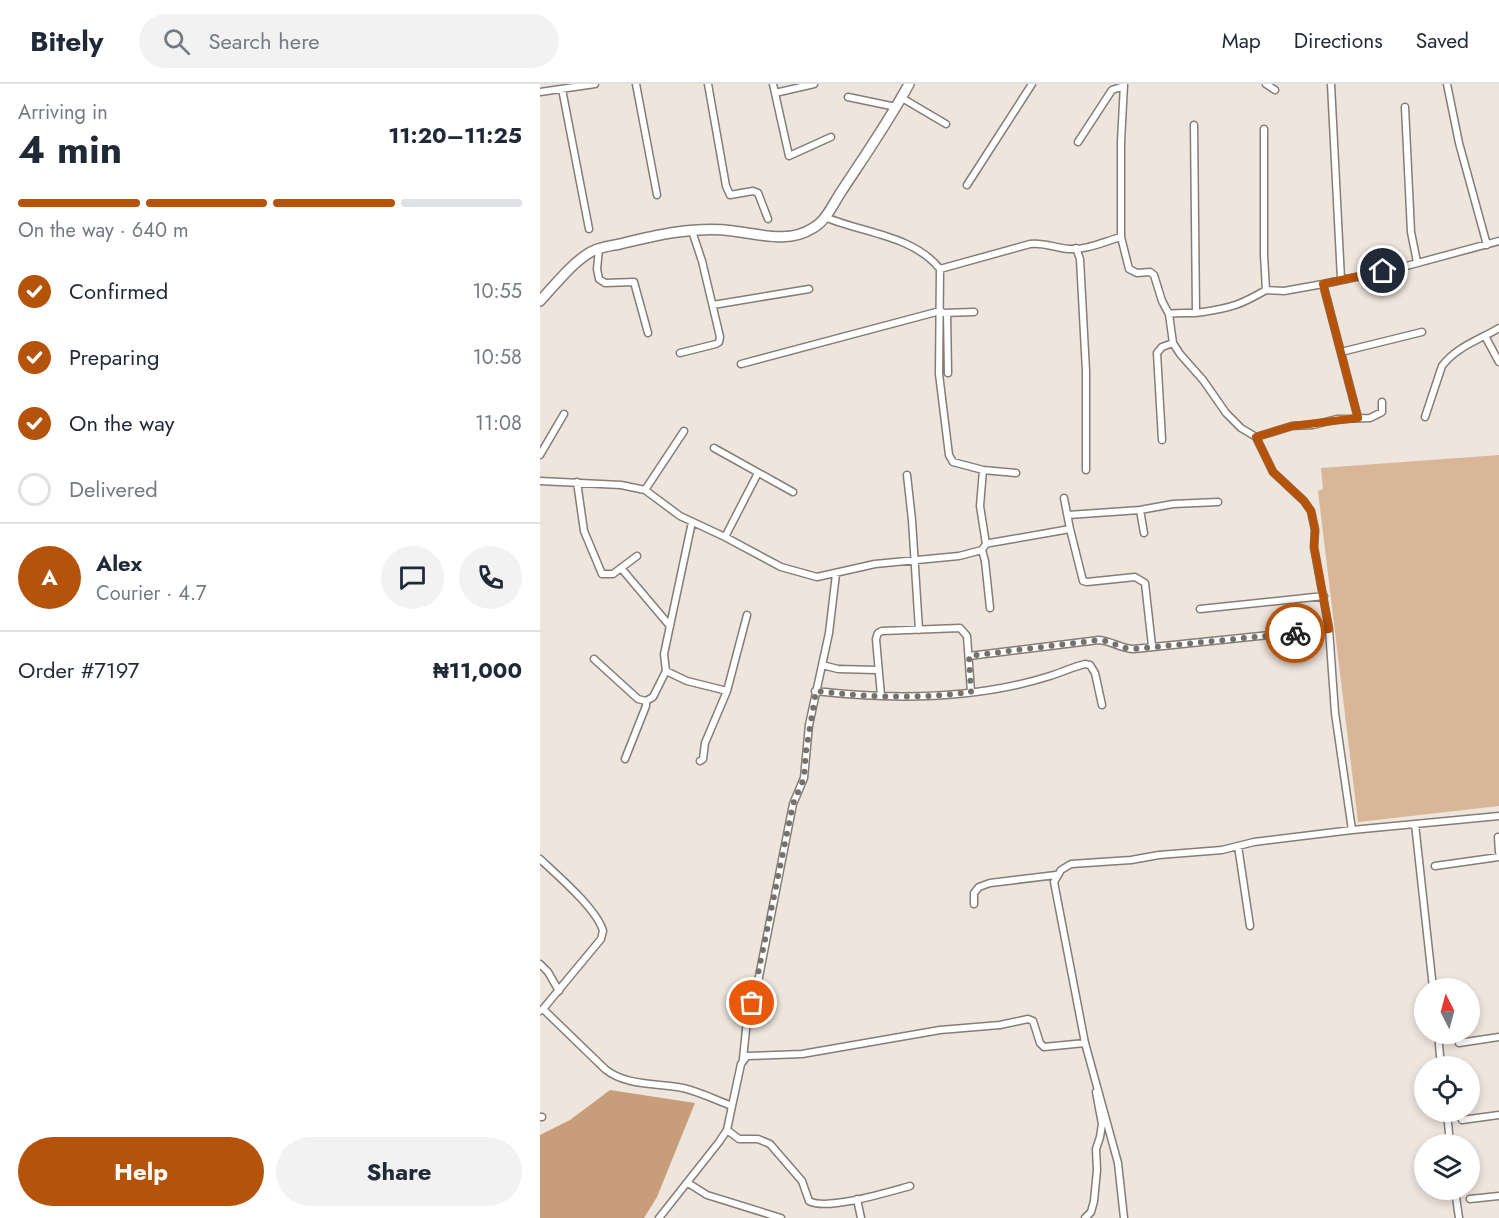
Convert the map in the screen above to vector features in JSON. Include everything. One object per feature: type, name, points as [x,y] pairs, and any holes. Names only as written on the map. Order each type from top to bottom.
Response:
[{"type":"street","points":[[540,92],[595,84]]},
{"type":"street","points":[[636,84],[657,195]]},
{"type":"street","points":[[708,84],[726,186],[730,195],[758,193],[768,219]]},
{"type":"street","points":[[773,84],[789,156],[831,137]]},
{"type":"street","points":[[775,93],[814,84]]},
{"type":"street","points":[[540,301],[572,268],[590,253],[599,249],[646,237],[692,231],[722,230],[776,238],[816,227],[825,217],[909,84]]},
{"type":"street","points":[[967,185],[1032,84]]},
{"type":"street","points":[[1266,84],[1275,90]]},
{"type":"street","points":[[1331,84],[1341,279]]},
{"type":"street","points":[[1447,84],[1459,143],[1487,245]]},
{"type":"street","points":[[1078,142],[1112,90],[1124,85],[1121,237],[1130,269],[1137,273],[1150,272],[1154,275],[1168,314],[1173,343],[1180,354],[1203,380],[1226,413],[1241,428],[1256,437],[1273,472],[1304,501],[1311,511],[1315,530],[1314,547],[1329,629],[1335,713],[1352,830]]},
{"type":"street","points":[[562,89],[589,229]]},
{"type":"street","points":[[848,97],[896,107]]},
{"type":"street","points":[[902,98],[946,124]]},
{"type":"street","points":[[1405,107],[1411,232],[1417,262]]},
{"type":"street","points":[[1194,125],[1196,312]]},
{"type":"street","points":[[1264,129],[1266,290]]},
{"type":"street","points":[[825,217],[846,226],[894,239],[933,260],[940,269],[939,374],[950,459],[953,462],[983,470],[1016,473]]},
{"type":"street","points":[[680,353],[716,344],[720,337],[692,231]]},
{"type":"street","points":[[940,269],[1038,243],[1085,248],[1121,237]]},
{"type":"street","points":[[1168,314],[1236,306],[1266,290],[1284,291],[1323,284],[1399,268],[1499,241]]},
{"type":"street","points":[[1076,248],[1080,259],[1086,371],[1086,470]]},
{"type":"street","points":[[599,249],[597,270],[599,279],[605,283],[634,282],[648,333]]},
{"type":"street","points":[[1323,284],[1358,418]]},
{"type":"street","points":[[713,305],[809,290]]},
{"type":"street","points":[[741,364],[940,311],[974,312]]},
{"type":"street","points":[[947,313],[948,373]]},
{"type":"street","points":[[1425,417],[1442,366],[1456,351],[1499,328]]},
{"type":"street","points":[[1341,352],[1422,332]]},
{"type":"street","points":[[1485,336],[1499,362]]},
{"type":"street","points":[[1162,440],[1157,353],[1161,347],[1173,343]]},
{"type":"street","points":[[1256,437],[1292,426],[1370,418],[1380,414],[1383,409],[1382,402]]},
{"type":"street","points":[[540,455],[564,414]]},
{"type":"street","points":[[645,490],[684,431]]},
{"type":"street","points":[[714,448],[793,492]]},
{"type":"street","points":[[983,470],[980,506],[990,608]]},
{"type":"street","points":[[725,537],[758,473]]},
{"type":"street","points":[[907,476],[919,630]]},
{"type":"street","points":[[540,481],[621,485],[645,490],[680,516],[791,571],[818,577],[875,564],[960,556],[984,547],[1070,529]]},
{"type":"street","points":[[577,482],[584,531],[602,574],[613,574],[637,556]]},
{"type":"street","points":[[1064,498],[1083,581],[1135,577],[1145,583],[1152,646]]},
{"type":"street","points":[[1068,515],[1140,510],[1173,504],[1218,502]]},
{"type":"street","points":[[1140,510],[1144,534]]},
{"type":"street","points":[[594,659],[638,699],[646,701],[653,697],[666,670],[664,654],[692,522]]},
{"type":"street","points":[[621,568],[670,626]]},
{"type":"street","points":[[659,1218],[727,1130],[743,1059],[747,1020],[757,987],[793,804],[804,778],[816,691],[829,633],[836,574]]},
{"type":"street","points":[[1200,609],[1324,596]]},
{"type":"street","points":[[700,761],[703,759],[705,743],[727,691],[747,615]]},
{"type":"street","points":[[880,696],[876,639],[878,633],[960,628],[967,636],[971,692]]},
{"type":"street","points":[[969,656],[1099,640],[1129,649],[1329,629]]},
{"type":"street","points":[[822,664],[838,669],[877,670]]},
{"type":"street","points":[[816,691],[930,697],[971,692],[1051,676],[1085,664],[1090,665],[1095,673],[1102,705]]},
{"type":"street","points":[[666,670],[687,681],[727,691]]},
{"type":"street","points":[[625,759],[646,701]]},
{"type":"street","points":[[1124,1218],[1118,1163],[1085,1043],[1054,882],[1056,875],[1065,866],[1071,864],[1222,850],[1254,842],[1499,816]]},
{"type":"street","points":[[1415,824],[1432,978]]},
{"type":"street","points":[[1498,837],[1499,852]]},
{"type":"street","points":[[1238,846],[1250,926]]},
{"type":"street","points":[[1435,866],[1499,857]]},
{"type":"street","points":[[540,859],[572,890],[603,931],[600,939],[541,1010],[615,1076],[685,1089],[732,1106]]},
{"type":"street","points":[[974,904],[974,893],[979,887],[990,883],[1056,875]]},
{"type":"street","points":[[540,964],[548,972],[559,991]]},
{"type":"street","points":[[743,1059],[752,1055],[802,1054],[940,1030],[1028,1019],[1034,1021],[1040,1043],[1044,1047],[1085,1043]]},
{"type":"street","points":[[1480,1040],[1499,1037]]},
{"type":"street","points":[[1085,1218],[1091,1212],[1094,1201],[1097,1170],[1096,1149],[1102,1124],[1096,1100],[1095,1082]]},
{"type":"street","points":[[1480,1118],[1499,1115]]},
{"type":"street","points":[[727,1130],[739,1139],[758,1139],[770,1144],[802,1181],[809,1201],[816,1205],[857,1199],[910,1186]]},
{"type":"street","points":[[688,1183],[707,1195],[781,1218]]},
{"type":"street","points":[[1480,1198],[1499,1196]]},
{"type":"street","points":[[857,1199],[861,1218]]},
{"type":"street","points":[[1456,1200],[1458,1218]]},
{"type":"shaded area","points":[[1499,455],[1499,806],[1358,822],[1318,491],[1323,489],[1321,468]]},
{"type":"shaded area","points":[[610,1090],[695,1103],[657,1197],[644,1218],[540,1218],[540,1135],[570,1120]]},
{"type":"way so far","points":[[752,1003],[793,804],[804,778],[809,725],[816,691],[850,695],[930,697],[971,692],[969,656],[1099,640],[1134,649],[1295,633]]},
{"type":"route","points":[[1295,633],[1329,629],[1314,547],[1314,520],[1304,501],[1273,472],[1256,437],[1292,426],[1358,418],[1323,284],[1383,271]]}]
